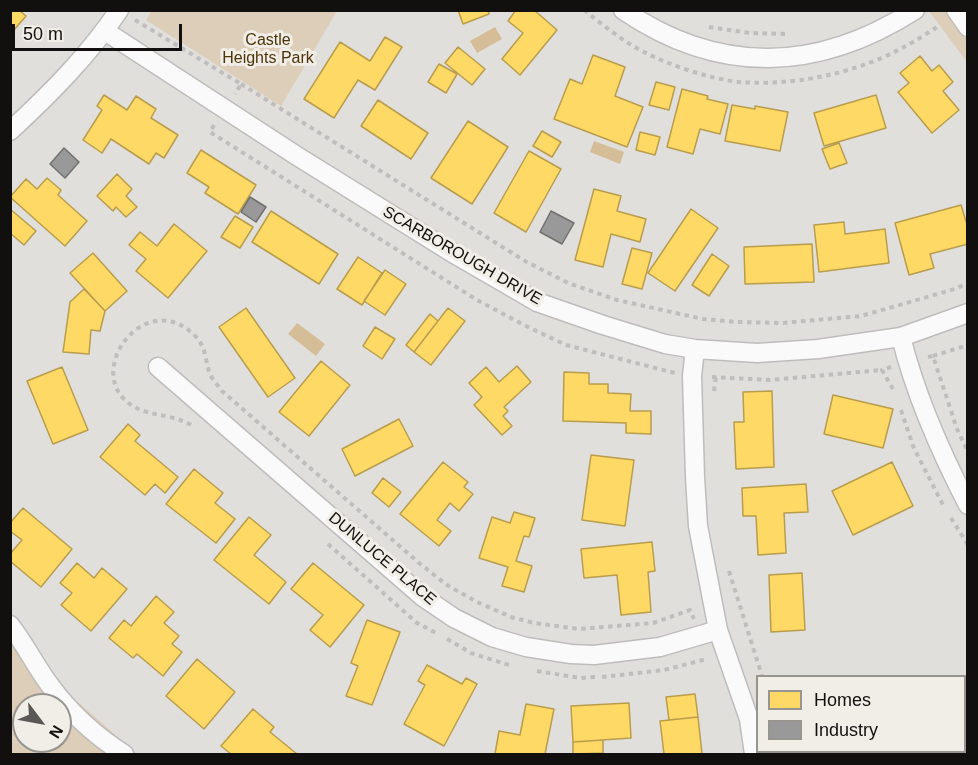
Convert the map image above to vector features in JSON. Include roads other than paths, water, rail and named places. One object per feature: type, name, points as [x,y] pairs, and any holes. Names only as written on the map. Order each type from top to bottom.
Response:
[{"type":"street","points":[[10,131],[70,71],[105,32],[119,10]]},
{"type":"street","points":[[623,10],[657,32],[697,47],[735,57],[799,58],[858,41],[885,29],[915,10]]},
{"type":"street","points":[[956,10],[968,27]]},
{"type":"street","name":"SCARBOROUGH DRIVE","points":[[105,32],[374,205],[537,302],[644,338],[695,349],[757,353],[819,349],[901,337],[968,314]]},
{"type":"street","points":[[901,337],[907,362],[948,464],[968,505]]},
{"type":"street","points":[[695,349],[693,398],[699,526],[718,630],[749,719],[754,754]]},
{"type":"street","name":"DUNLUCE PLACE","points":[[158,368],[423,597],[454,618],[492,637],[547,651],[594,655],[660,646],[718,630]]},
{"type":"street","points":[[10,625],[23,641],[48,683],[79,721],[124,754]]},
{"type":"park label","name":"Castle Heights Park","points":[[268,50]]}]
